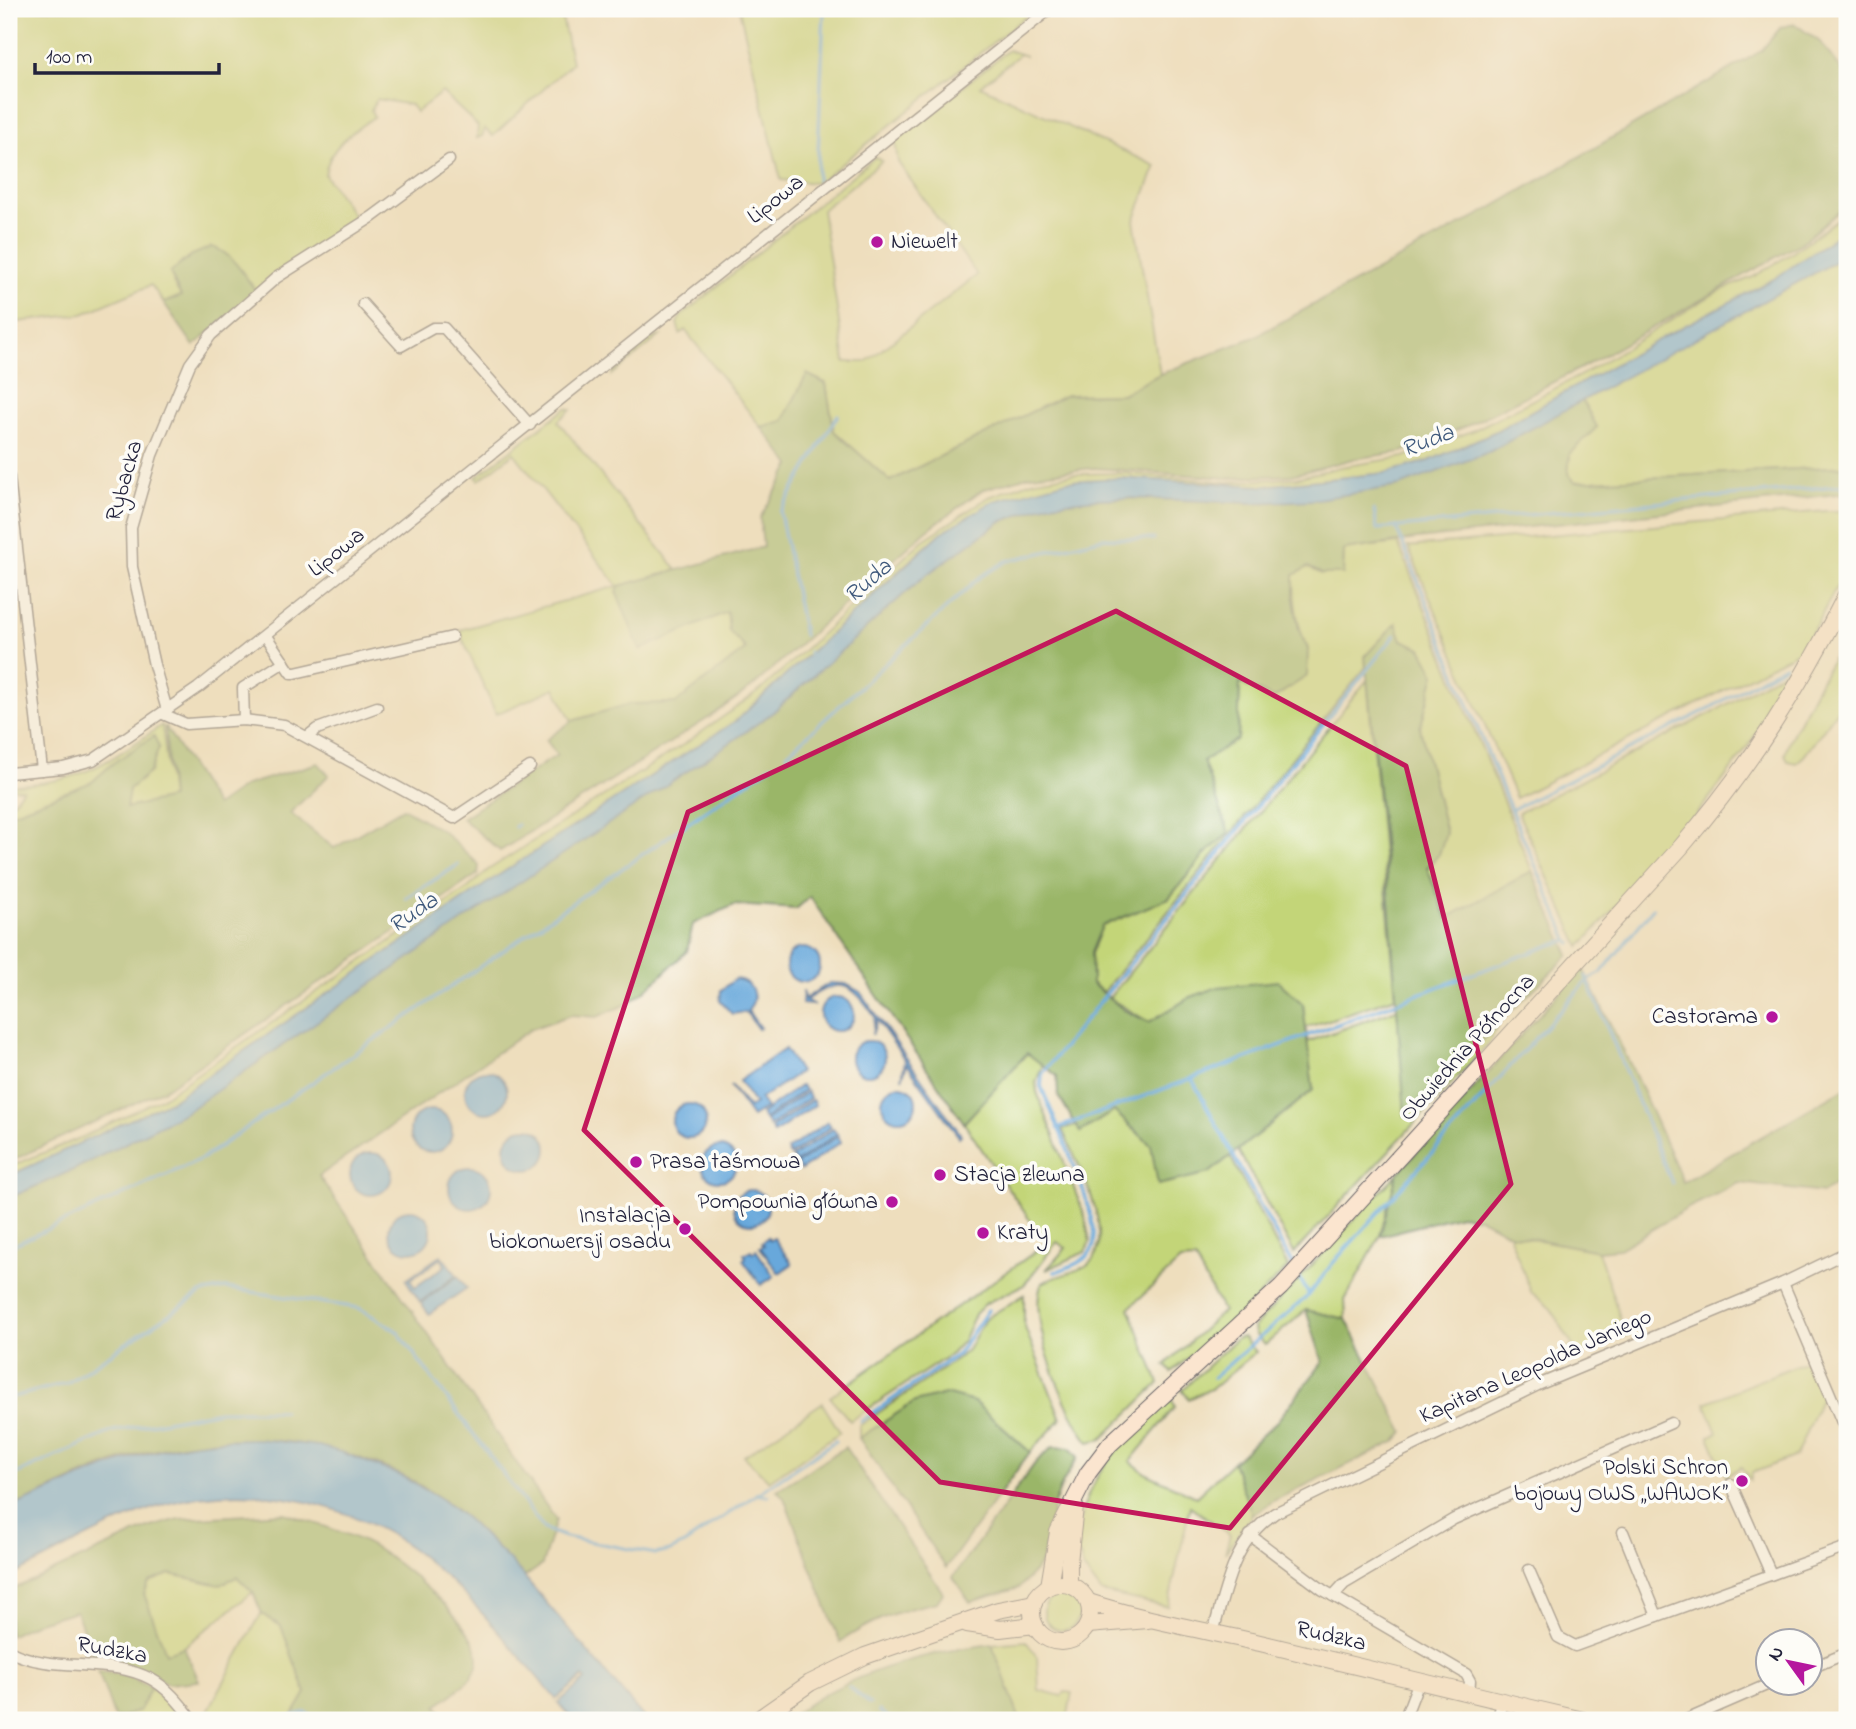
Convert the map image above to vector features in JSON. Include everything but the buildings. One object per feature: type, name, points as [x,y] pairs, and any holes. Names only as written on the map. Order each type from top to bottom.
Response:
[{"type":"main road","name":"Obwiednia Północna","points":[[1049,1586],[1058,1532],[1088,1473],[1110,1444],[1281,1287],[1704,820],[1782,715],[1847,593]]},
{"type":"main road","name":"Obwiednia Północna","points":[[1069,1584],[1076,1496]]},
{"type":"main road","points":[[757,1720],[810,1683],[853,1661],[922,1634],[965,1624],[998,1610],[1034,1603],[1049,1586],[1069,1584],[1081,1591],[1091,1614],[1088,1625],[1076,1638],[1063,1642],[1049,1639],[1035,1625],[1034,1603]]},
{"type":"main road","name":"Rudzka","points":[[1088,1602],[1123,1610],[1148,1620],[1583,1720]]},
{"type":"main road","name":"Rudzka","points":[[1088,1625],[1148,1620]]},
{"type":"main road","points":[[965,1624],[1000,1629],[1035,1625]]},
{"type":"street","name":"Lipowa","points":[[165,712],[266,636],[1050,9]]},
{"type":"street","name":"Rybacka","points":[[165,712],[132,567],[131,528],[152,455],[200,345],[276,278],[372,218],[449,160]]},
{"type":"street","points":[[363,304],[401,346],[433,328],[444,328],[530,425]]},
{"type":"street","points":[[9,477],[42,771]]},
{"type":"street","points":[[266,636],[295,673],[452,637]]},
{"type":"street","points":[[244,720],[243,688],[284,662]]},
{"type":"street","points":[[308,736],[317,729],[377,707]]},
{"type":"street","points":[[9,773],[42,771],[93,760],[165,712],[186,724],[244,720],[276,723],[308,736],[454,818],[530,767]]},
{"type":"street","name":"Kapitana Leopolda Janiego","points":[[1213,1633],[1236,1557],[1250,1535],[1284,1509],[1538,1385],[1783,1283],[1847,1252]]},
{"type":"street","points":[[1783,1283],[1847,1434]]},
{"type":"street","points":[[1333,1596],[1344,1584],[1454,1519],[1671,1423]]},
{"type":"street","points":[[1731,1484],[1771,1574]]},
{"type":"street","points":[[1623,1532],[1657,1616]]},
{"type":"street","points":[[1250,1535],[1333,1596],[1466,1674],[1470,1681],[1469,1693]]},
{"type":"street","points":[[1529,1570],[1558,1637],[1567,1644],[1578,1645],[1847,1547]]},
{"type":"street","name":"Rudzka","points":[[9,1651],[32,1661],[144,1676],[165,1689],[193,1720]]},
{"type":"street","points":[[1825,1662],[1847,1653]]},
{"type":"street","points":[[1404,1720],[1419,1681]]},
{"type":"street","points":[[1686,1720],[1755,1690]]},
{"type":"street","points":[[1497,1720],[1503,1701]]},
{"type":"highlighted area","points":[[1116,611],[1406,766],[1511,1184],[1230,1528],[940,1482],[584,1130],[688,812]]},
{"type":"green space","points":[[9,9],[560,9],[572,63],[493,136],[485,129],[482,136],[477,138],[478,126],[442,92],[416,112],[411,105],[377,99],[371,110],[374,117],[336,148],[325,175],[359,223],[256,292],[232,260],[206,251],[192,255],[178,265],[173,283],[181,296],[164,303],[151,285],[83,314],[9,323]]},
{"type":"green space","points":[[739,9],[1035,9],[818,183],[781,180]]},
{"type":"green space","points":[[1795,24],[1820,42],[1847,77],[1847,205],[1801,243],[1585,366],[1469,425],[1402,452],[1353,459],[1292,475],[1229,478],[1094,468],[1031,475],[982,490],[926,531],[752,687],[710,717],[500,851],[462,818],[557,755],[546,740],[572,721],[630,704],[676,703],[746,649],[729,631],[727,612],[640,650],[617,593],[619,586],[763,547],[760,518],[791,465],[761,427],[783,421],[807,374],[826,384],[834,431],[890,481],[1066,395],[1122,394],[1160,374],[1252,338],[1481,214],[1761,51],[1781,27]]},
{"type":"green space","points":[[1008,50],[1020,54],[980,86],[1156,166],[1134,220],[1160,374],[1122,394],[1066,395],[890,481],[834,431],[826,383],[807,374],[783,421],[761,427],[685,330],[680,334],[677,323],[681,316],[875,157],[882,161],[822,210],[845,362],[865,362],[977,275],[898,162],[895,141]]},
{"type":"green space","points":[[1847,212],[1847,229],[1774,279],[1494,432],[1429,461],[1385,473],[1263,486],[1118,478],[968,518],[941,533],[737,720],[499,875],[173,1100],[9,1176],[9,1167],[85,1136],[165,1096],[468,888],[488,870],[689,741],[762,689],[922,541],[989,497],[1035,480],[1074,474],[1122,473],[1227,482],[1296,478],[1340,467],[1404,457],[1472,431],[1583,374],[1717,292],[1753,277],[1792,253]]},
{"type":"green space","points":[[211,247],[225,253],[257,292],[194,346],[164,303],[181,296],[170,273],[192,255]]},
{"type":"green space","points":[[1847,250],[1847,466],[1575,482],[1568,474],[1570,453],[1597,427],[1582,400],[1833,263]]},
{"type":"green space","points":[[660,336],[612,375],[618,363],[631,351]]},
{"type":"green space","points":[[1582,400],[1597,427],[1570,453],[1568,474],[1575,482],[1847,466],[1847,493],[1417,539],[1344,550],[1343,574],[1322,574],[1308,567],[1294,575],[1294,600],[1299,630],[1308,649],[1307,676],[1274,698],[1240,683],[1238,739],[1203,761],[1229,833],[1205,854],[1169,898],[1102,926],[1091,953],[1092,984],[1124,1010],[1149,1022],[1191,997],[1218,987],[1278,981],[1303,1004],[1313,1090],[1209,1173],[1158,1185],[1151,1145],[1114,1111],[1080,1132],[1058,1095],[1057,1076],[1027,1053],[964,1123],[810,897],[796,909],[734,905],[693,924],[687,951],[646,990],[625,1005],[597,1017],[571,1015],[531,1029],[319,1176],[556,1520],[542,1565],[525,1577],[484,1535],[439,1497],[372,1462],[298,1443],[222,1440],[147,1452],[95,1470],[9,1508],[9,1198],[75,1169],[186,1112],[476,911],[731,742],[772,713],[922,578],[1000,522],[1048,504],[1096,499],[1254,503],[1489,452]]},
{"type":"green space","points":[[566,408],[571,409],[558,421],[677,570],[619,586],[640,649],[728,611],[729,631],[746,649],[676,703],[630,704],[572,721],[555,688],[496,714],[462,638],[460,630],[618,586],[514,453],[479,480],[476,477]]},
{"type":"green space","points":[[1847,511],[1847,568],[1803,649],[1516,798],[1408,547]]},
{"type":"green space","points":[[1398,543],[1532,871],[1448,919],[1427,868],[1439,854],[1446,833],[1420,728],[1435,674],[1421,648],[1402,640],[1396,624],[1365,656],[1366,667],[1103,992],[1092,983],[1091,953],[1102,926],[1169,898],[1205,854],[1229,833],[1203,761],[1238,739],[1240,682],[1308,649],[1296,613],[1294,575],[1308,567],[1322,574],[1343,574],[1344,550]]},
{"type":"green space","points":[[1847,621],[1847,697],[1804,756],[1796,763],[1788,761],[1785,754],[1789,741],[1836,651]]},
{"type":"green space","points":[[1396,623],[1402,640],[1421,648],[1435,674],[1420,728],[1446,833],[1439,854],[1427,868],[1447,918],[1532,871],[1569,955],[1405,1115],[1389,901],[1365,656]]},
{"type":"green space","points":[[1796,664],[1751,741],[1698,813],[1580,947],[1518,813],[1717,710]]},
{"type":"green space","points":[[1367,680],[1396,997],[1305,1028],[1303,1004],[1191,997],[1149,1022],[1109,998]]},
{"type":"green space","points":[[162,725],[171,798],[126,808],[129,789],[150,772],[159,748],[153,737],[113,763],[92,782],[9,814],[9,807],[23,789],[9,788],[9,785],[54,781],[91,769],[108,761]]},
{"type":"green space","points":[[165,726],[216,806],[246,785],[318,763],[329,775],[290,813],[334,848],[403,808],[444,832],[479,865],[478,874],[165,1089],[9,1162],[9,814],[92,782],[113,763],[154,736],[159,747],[150,772],[129,789],[126,808],[171,798]]},
{"type":"green space","points":[[1582,967],[1632,1068],[1683,1182],[1847,1087],[1847,1175],[1823,1193],[1739,1183],[1690,1207],[1619,1249],[1598,1251],[1509,1234],[1479,1218],[1460,1215],[1380,1236],[1397,1174]]},
{"type":"green space","points":[[1397,1009],[1406,1115],[1499,1024],[1490,1042],[1294,1253],[1238,1150],[1313,1090],[1307,1042]]},
{"type":"green space","points":[[1027,1053],[1043,1065],[1036,1082],[1037,1092],[1085,1217],[1090,1242],[1085,1252],[1046,1270],[1066,1248],[1057,1242],[1024,1285],[986,1303],[975,1314],[963,1341],[951,1354],[850,1421],[830,1397],[1046,1244],[964,1123]]},
{"type":"green space","points":[[1114,1111],[1151,1145],[1209,1173],[1230,1156],[1288,1267],[1236,1319],[1171,1372],[1165,1365],[1223,1311],[1195,1260],[1180,1261],[1129,1308],[1159,1383],[1102,1439],[1089,1442],[1070,1410],[1051,1365],[1039,1318],[1038,1298],[1042,1283],[1087,1265],[1096,1253],[1099,1238],[1097,1219],[1085,1178],[1062,1129],[1076,1125],[1081,1132]]},
{"type":"green space","points":[[1397,1174],[1380,1236],[1345,1300],[1346,1319],[1306,1310],[1265,1345],[1255,1334],[1254,1327]]},
{"type":"green space","points":[[1509,1234],[1598,1251],[1626,1336],[1570,1358],[1567,1349],[1573,1346],[1551,1309],[1531,1292]]},
{"type":"green space","points":[[1024,1295],[1024,1325],[1061,1419],[1030,1452],[974,1402],[915,1402],[859,1438],[859,1426],[957,1359],[969,1348],[985,1319]]},
{"type":"green space","points":[[1306,1310],[1346,1319],[1404,1432],[1395,1442],[1275,1500],[1252,1515],[1233,1462],[1277,1421],[1323,1362]]},
{"type":"green space","points":[[1243,1337],[1256,1352],[1213,1388],[1189,1399],[1182,1390],[1236,1339]]},
{"type":"green space","points":[[1811,1359],[1824,1390],[1796,1456],[1752,1473],[1750,1480],[1741,1467],[1726,1477],[1709,1436],[1717,1433],[1705,1403]]},
{"type":"green space","points":[[945,1394],[974,1402],[1030,1452],[946,1568],[859,1438],[915,1402]]},
{"type":"green space","points":[[1171,1398],[1175,1407],[1130,1461],[1145,1473],[1196,1497],[1233,1462],[1252,1515],[1225,1553],[1230,1535],[1190,1506],[1168,1607],[1101,1592],[1083,1568],[1080,1555],[1074,1553],[1085,1504],[1100,1473],[1120,1446]]},
{"type":"green space","points":[[822,1403],[840,1432],[769,1481],[744,1456]]},
{"type":"green space","points":[[845,1447],[943,1593],[937,1602],[886,1617],[840,1642],[784,1498],[777,1490]]},
{"type":"green space","points":[[1053,1447],[1070,1448],[1078,1457],[1054,1504],[1043,1559],[1019,1588],[970,1602],[953,1577],[1036,1462]]},
{"type":"green space","points":[[285,1513],[350,1536],[383,1553],[435,1595],[465,1629],[475,1645],[477,1667],[463,1686],[437,1706],[449,1720],[290,1720],[306,1693],[281,1626],[262,1614],[253,1592],[237,1577],[219,1585],[170,1574],[149,1582],[144,1594],[166,1653],[184,1647],[199,1681],[168,1684],[150,1672],[96,1664],[76,1611],[38,1622],[9,1636],[9,1591],[148,1528],[179,1519]]},
{"type":"green space","points":[[170,1574],[237,1576],[253,1592],[184,1647],[166,1654],[144,1594],[149,1582]]},
{"type":"green space","points":[[1062,1594],[1075,1599],[1080,1612],[1075,1625],[1062,1630],[1049,1625],[1044,1612],[1049,1599]]},
{"type":"green space","points":[[261,1614],[281,1626],[306,1693],[290,1720],[203,1720]]},
{"type":"green space","points":[[1026,1641],[1037,1657],[1039,1690],[1061,1696],[1065,1692],[1072,1693],[1067,1720],[1020,1720],[992,1644]]},
{"type":"green space","points":[[992,1644],[1020,1720],[787,1720],[832,1690],[884,1668],[939,1653]]},
{"type":"green space","points":[[98,1671],[125,1675],[151,1687],[139,1711],[115,1719]]},
{"type":"green space","points":[[151,1687],[184,1720],[115,1720],[139,1711]]},
{"type":"water","points":[[1847,229],[1847,250],[1833,263],[1489,452],[1400,486],[1312,500],[1254,503],[1096,499],[1048,504],[1000,522],[922,578],[772,713],[731,742],[476,912],[186,1112],[75,1169],[9,1198],[9,1176],[173,1100],[499,875],[737,720],[941,533],[994,501],[1067,481],[1118,478],[1263,486],[1385,473],[1429,461],[1494,432],[1774,279]]},
{"type":"water","points":[[803,948],[815,953],[820,965],[815,977],[803,982],[791,977],[786,965],[791,953]]},
{"type":"water","points":[[735,979],[746,983],[752,990],[753,1000],[748,1011],[760,1028],[758,1029],[746,1012],[732,1014],[720,1001],[721,990]]},
{"type":"water","points":[[830,983],[846,984],[860,992],[961,1135],[959,1137],[907,1064],[902,1079],[905,1060],[877,1020],[872,1035],[875,1017],[853,991],[845,987],[829,987],[806,1000],[814,1005],[802,1004],[803,990],[804,999]]},
{"type":"water","points":[[837,997],[849,1002],[854,1014],[849,1026],[837,1031],[825,1026],[820,1014],[825,1002]]},
{"type":"water","points":[[868,1041],[880,1046],[885,1058],[880,1070],[868,1075],[856,1070],[851,1058],[856,1046]]},
{"type":"water","points":[[785,1049],[800,1072],[760,1099],[766,1108],[752,1117],[730,1086],[749,1108],[755,1104],[739,1081]]},
{"type":"water","points":[[486,1071],[501,1077],[507,1092],[501,1107],[486,1113],[471,1107],[465,1092],[471,1077]]},
{"type":"water","points":[[801,1085],[805,1090],[764,1119],[761,1114]]},
{"type":"water","points":[[899,1086],[911,1091],[916,1103],[911,1115],[899,1120],[887,1115],[882,1103],[887,1091]]},
{"type":"water","points":[[807,1092],[810,1098],[769,1126],[766,1120]]},
{"type":"water","points":[[812,1100],[815,1105],[774,1133],[771,1128]]},
{"type":"water","points":[[689,1104],[701,1109],[706,1121],[701,1133],[689,1138],[677,1133],[672,1121],[677,1109]]},
{"type":"water","points":[[431,1110],[446,1116],[452,1131],[446,1146],[431,1152],[416,1146],[410,1131],[416,1116]]},
{"type":"water","points":[[828,1122],[831,1127],[790,1155],[787,1150]]},
{"type":"water","points":[[526,1128],[541,1134],[547,1149],[541,1164],[526,1170],[511,1164],[505,1149],[511,1134]]},
{"type":"water","points":[[833,1129],[837,1134],[796,1163],[792,1157]]},
{"type":"water","points":[[838,1136],[841,1142],[801,1170],[797,1164]]},
{"type":"water","points":[[719,1147],[731,1152],[736,1164],[731,1176],[719,1181],[707,1176],[702,1164],[707,1152]]},
{"type":"water","points":[[371,1153],[386,1159],[392,1174],[386,1189],[371,1195],[356,1189],[350,1174],[356,1159]]},
{"type":"water","points":[[470,1167],[485,1173],[491,1188],[485,1203],[470,1209],[455,1203],[449,1188],[455,1173]]},
{"type":"water","points":[[751,1190],[763,1195],[768,1207],[763,1219],[751,1224],[739,1219],[734,1207],[739,1195]]},
{"type":"water","points":[[410,1210],[425,1216],[431,1231],[425,1246],[410,1252],[395,1246],[389,1231],[395,1216]]},
{"type":"water","points":[[768,1237],[770,1240],[774,1238],[792,1264],[779,1273],[760,1247]]},
{"type":"water","points":[[751,1250],[753,1253],[756,1250],[774,1276],[761,1285],[743,1260],[746,1257],[744,1254]]},
{"type":"water","points":[[441,1255],[457,1275],[420,1302],[406,1280]],"holes":[[[441,1258],[445,1266],[415,1287],[410,1280]]]},
{"type":"water","points":[[458,1276],[467,1288],[429,1314],[421,1303]]},
{"type":"water","points":[[258,1439],[319,1446],[344,1453],[399,1475],[441,1499],[468,1520],[516,1567],[646,1720],[573,1720],[558,1703],[585,1680],[583,1677],[556,1699],[477,1608],[425,1559],[398,1539],[367,1523],[335,1510],[301,1501],[231,1494],[163,1505],[105,1528],[9,1577],[9,1508],[100,1470],[159,1450],[223,1440]]},
{"type":"waterway","points":[[817,180],[824,9]]},
{"type":"waterway","points":[[804,635],[780,512],[838,415]]},
{"type":"waterway","points":[[1374,510],[1377,529],[1847,485]]},
{"type":"waterway","points":[[1396,527],[1511,810],[1568,939]]},
{"type":"waterway","points":[[787,754],[980,577],[1007,561],[1104,538],[1154,539]]},
{"type":"waterway","points":[[1055,1272],[1085,1258],[1092,1250],[1094,1237],[1085,1195],[1041,1086],[1042,1074],[1395,635]]},
{"type":"waterway","points":[[1511,810],[1708,709],[1785,665]]},
{"type":"waterway","points":[[9,1247],[203,1158],[772,765]]},
{"type":"waterway","name":"Ruda","points":[[406,898],[458,865]]},
{"type":"waterway","points":[[1214,1377],[1309,1295],[1332,1264],[1588,980],[1601,973],[1653,908]]},
{"type":"waterway","points":[[1058,1128],[1551,945],[1568,940],[1571,943]]},
{"type":"waterway","points":[[1586,976],[1672,1183]]},
{"type":"waterway","points":[[1192,1079],[1293,1266]]},
{"type":"waterway","points":[[1298,1275],[1309,1295]]},
{"type":"waterway","points":[[9,1398],[67,1383],[201,1293],[225,1288],[359,1308],[397,1331],[544,1529],[565,1537],[656,1554],[684,1544],[835,1441]]},
{"type":"waterway","points":[[861,1421],[958,1354],[988,1310]]},
{"type":"waterway","points":[[9,1477],[113,1431],[220,1411],[283,1411]]},
{"type":"waterway","points":[[756,1494],[768,1496]]},
{"type":"waterway","points":[[849,1687],[870,1704]]},
{"type":"waterway","points":[[879,1711],[891,1720]]},
{"type":"waterway","points":[[293,1720],[305,1717],[309,1720]]},
{"type":"place","name":"Niewelt","points":[[877,242]]},
{"type":"place","name":"Castorama","points":[[1772,1017]]},
{"type":"place","name":"Prasa taśmowa","points":[[636,1162]]},
{"type":"place","name":"Stacja zlewna","points":[[940,1175]]},
{"type":"place","name":"Pompownia główna","points":[[892,1202]]},
{"type":"place","name":"Instalacja biokonwersji osadu","points":[[685,1229]]},
{"type":"place","name":"Kraty","points":[[983,1233]]},
{"type":"place","name":"Polski Schron bojowy OWS „WAWOK”","points":[[1742,1481]]}]
